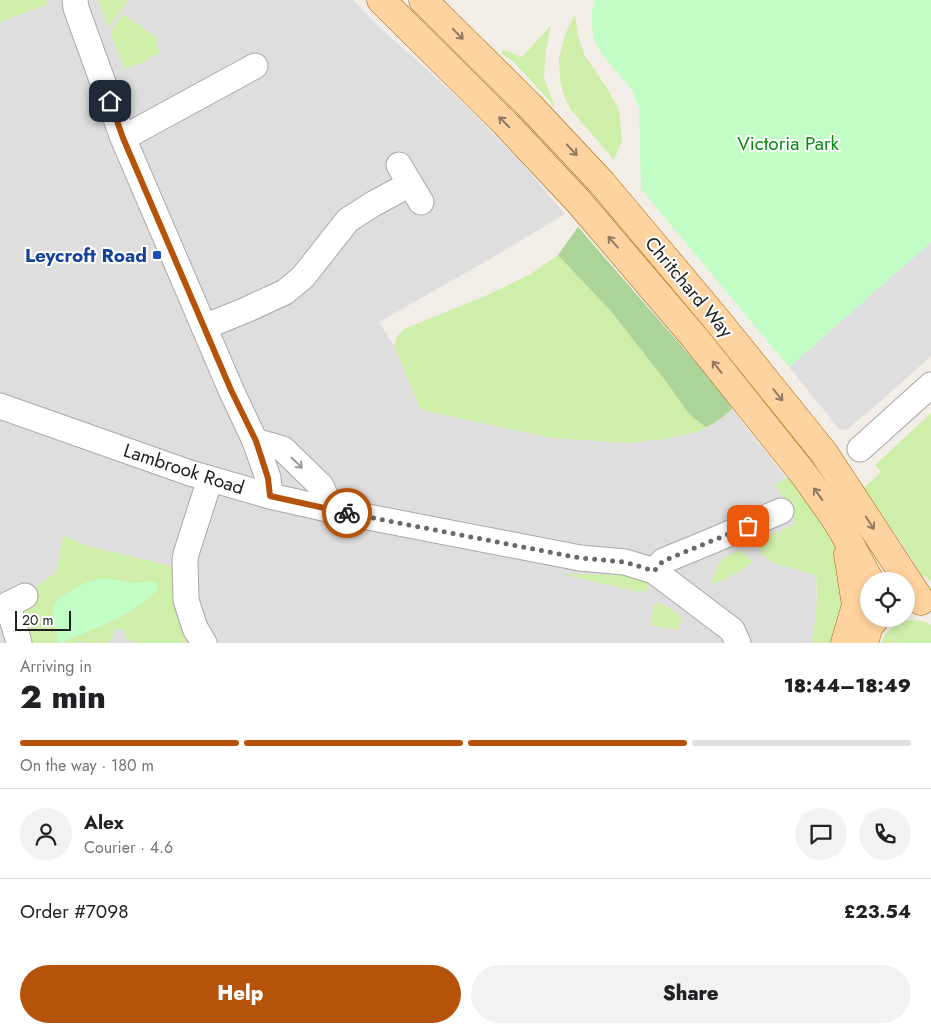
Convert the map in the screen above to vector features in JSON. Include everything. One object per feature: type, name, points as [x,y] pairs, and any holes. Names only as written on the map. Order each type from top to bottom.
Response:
[{"type":"main road","name":"Chritchard Way","points":[[381,0],[505,123],[579,202],[695,338],[805,476],[834,517],[865,572]]},
{"type":"main road","name":"Chritchard Way","points":[[423,0],[529,105],[602,183],[718,320],[824,452],[919,603]]},
{"type":"main road","points":[[845,535],[856,605],[845,643]]},
{"type":"main road","points":[[864,643],[869,627]]},
{"type":"street","points":[[73,3],[123,138],[235,399],[256,441],[268,478],[270,496]]},
{"type":"street","points":[[123,138],[255,66]]},
{"type":"street","points":[[204,327],[285,292],[303,277],[348,220],[410,184]]},
{"type":"street","points":[[860,449],[931,385]]},
{"type":"street","name":"Lambrook Road","points":[[0,406],[210,479],[270,496],[332,510],[580,558],[625,562],[654,571],[732,630],[738,643]]},
{"type":"street","points":[[256,441],[283,449],[321,486],[332,510]]},
{"type":"street","points":[[204,643],[195,628],[186,600],[185,560],[210,479]]},
{"type":"street","points":[[654,571],[663,561],[781,511]]},
{"type":"street","points":[[11,601],[14,625],[19,643]]},
{"type":"shaded area","points":[[0,0],[353,0],[380,28],[476,116],[523,164],[565,214],[379,322],[394,346],[421,410],[553,438],[628,443],[664,439],[716,422],[732,409],[786,478],[794,492],[814,552],[817,609],[811,643],[0,643]]},
{"type":"shaded area","points":[[931,242],[931,356],[847,430],[839,429],[789,367]]},
{"type":"green space","points":[[0,0],[46,0],[49,4],[0,22]]},
{"type":"green space","points":[[98,0],[128,0],[108,28]]},
{"type":"green space","name":"Victoria Park","points":[[595,0],[931,0],[931,242],[789,367],[641,189],[639,109],[632,90],[601,53],[594,39],[592,11]]},
{"type":"green space","points":[[123,14],[158,38],[156,42],[160,53],[149,57],[150,60],[125,69],[110,32]]},
{"type":"green space","points":[[575,14],[578,36],[585,56],[607,88],[619,110],[622,141],[614,160],[571,110],[564,96],[560,80],[559,59],[565,35]]},
{"type":"green space","points":[[551,25],[546,50],[544,78],[555,107],[514,62],[502,54],[502,49],[522,57]]},
{"type":"green space","points":[[578,227],[732,409],[716,422],[698,432],[664,439],[628,443],[553,438],[421,410],[394,346],[397,337],[404,329],[485,296],[529,275],[558,255]]},
{"type":"green space","points":[[578,227],[726,397],[732,409],[716,422],[706,427],[690,415],[610,310],[558,255]]},
{"type":"green space","points":[[931,413],[931,581],[922,575],[864,488],[881,472],[875,465]]},
{"type":"green space","points":[[786,478],[792,479],[813,507],[839,552],[846,600],[838,643],[811,643],[815,626],[816,575],[774,562],[764,556],[760,549],[759,541],[796,524],[775,485]]},
{"type":"green space","points":[[63,536],[91,547],[172,566],[174,608],[187,643],[137,643],[125,639],[126,631],[114,629],[112,636],[105,643],[78,641],[78,643],[25,643],[18,616],[33,589],[56,572]]},
{"type":"green space","points":[[740,550],[753,562],[728,578],[711,584],[720,562]]},
{"type":"green space","points":[[561,574],[632,575],[648,582],[647,590],[639,592]]},
{"type":"green space","points":[[104,578],[132,583],[153,581],[157,583],[158,589],[127,613],[63,643],[59,643],[54,618],[54,605],[59,598],[84,583]]},
{"type":"green space","points":[[655,602],[670,608],[679,616],[682,620],[678,630],[650,625]]},
{"type":"green space","points":[[915,620],[923,621],[931,625],[931,643],[881,643],[891,628],[915,627]]},
{"type":"way so far","points":[[347,513],[580,558],[625,562],[654,571],[663,561],[748,526]]},
{"type":"place","name":"Leycroft Road","points":[[157,255]]},
{"type":"route","points":[[110,101],[123,138],[220,364],[256,441],[268,478],[270,496],[347,513]]}]
